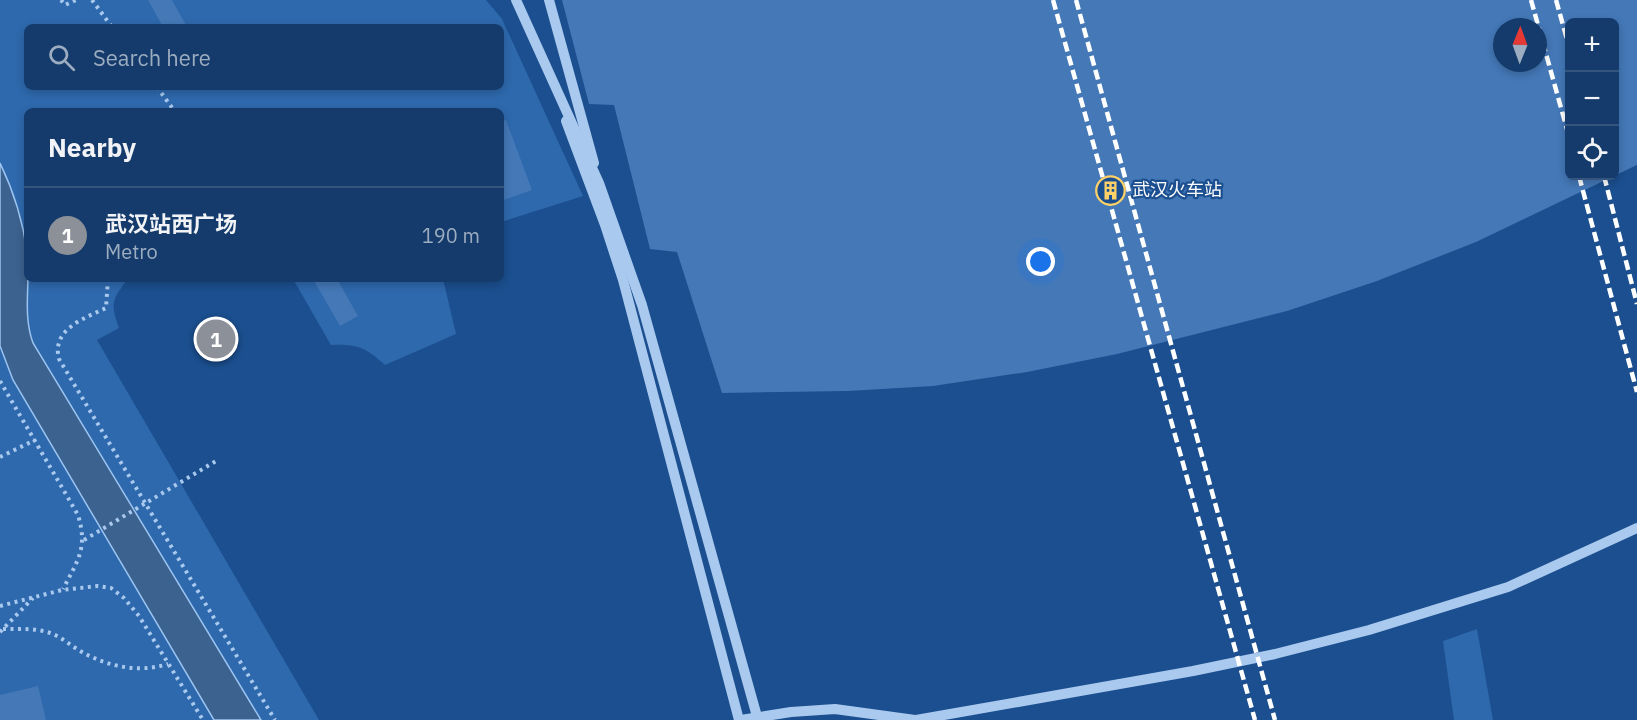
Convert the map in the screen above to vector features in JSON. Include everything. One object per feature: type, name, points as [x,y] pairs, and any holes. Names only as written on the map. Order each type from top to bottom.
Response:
[{"type":"street","points":[[518,0],[599,183]]},
{"type":"street","points":[[518,0],[605,225],[623,280],[740,720],[791,712],[916,720],[1193,671],[1275,654],[1369,630],[1508,587],[1637,528]]},
{"type":"street","points":[[549,0],[599,183],[642,305],[758,720]]},
{"type":"path","points":[[61,0],[65,5],[76,0]]},
{"type":"path","points":[[92,0],[110,24]]},
{"type":"path","points":[[159,90],[172,108]]},
{"type":"path","points":[[108,282],[106,308],[66,330],[59,342],[57,354],[144,505],[275,720]]},
{"type":"path","points":[[0,381],[76,508],[82,525],[84,540],[78,561],[62,590]]},
{"type":"path","points":[[0,457],[35,440]]},
{"type":"path","points":[[84,540],[216,461]]},
{"type":"path","points":[[0,606],[62,590],[98,586],[111,588],[134,610],[203,720]]},
{"type":"path","points":[[2,630],[35,597]]},
{"type":"path","points":[[2,630],[19,628],[51,633],[94,658],[120,666],[151,669],[168,664]]},
{"type":"shaded area","points":[[0,0],[486,0],[502,19],[583,196],[504,221],[504,108],[24,108],[24,282],[126,282],[114,302],[114,313],[119,328],[97,340],[319,720],[0,720]]},
{"type":"shaded area","points":[[0,163],[17,206],[23,229],[24,282],[28,282],[27,309],[33,343],[261,720],[214,720],[13,380],[0,346]]},
{"type":"shaded area","points":[[295,282],[444,282],[456,334],[385,365],[360,348],[331,345]]},
{"type":"shaded area","points":[[1477,629],[1493,720],[1454,720],[1443,641]]},
{"type":"building","points":[[148,0],[172,0],[185,24],[161,24]]},
{"type":"building","name":"武汉火车站","points":[[562,0],[1637,0],[1637,165],[1619,174],[1619,18],[1565,18],[1565,180],[1606,180],[1476,242],[1377,281],[1287,311],[1117,354],[1027,372],[933,386],[848,391],[722,393],[677,252],[650,249],[614,105],[589,104]]},
{"type":"building","points":[[506,120],[532,190],[504,200],[504,121]]},
{"type":"building","points":[[315,282],[339,282],[358,316],[340,326]]},
{"type":"building","points":[[38,686],[46,720],[0,720],[0,695]]},
{"type":"railway","points":[[1053,0],[1255,720]]},
{"type":"railway","points":[[1076,0],[1275,720]]},
{"type":"railway","points":[[1531,0],[1566,126]]},
{"type":"railway","points":[[1556,0],[1565,32]]},
{"type":"railway","points":[[1580,180],[1637,392]]},
{"type":"railway","points":[[1605,180],[1637,304]]},
{"type":"place","name":"武汉火车站","points":[[1111,190]]},
{"type":"place","name":"武汉站西广场","points":[[216,339]]}]
